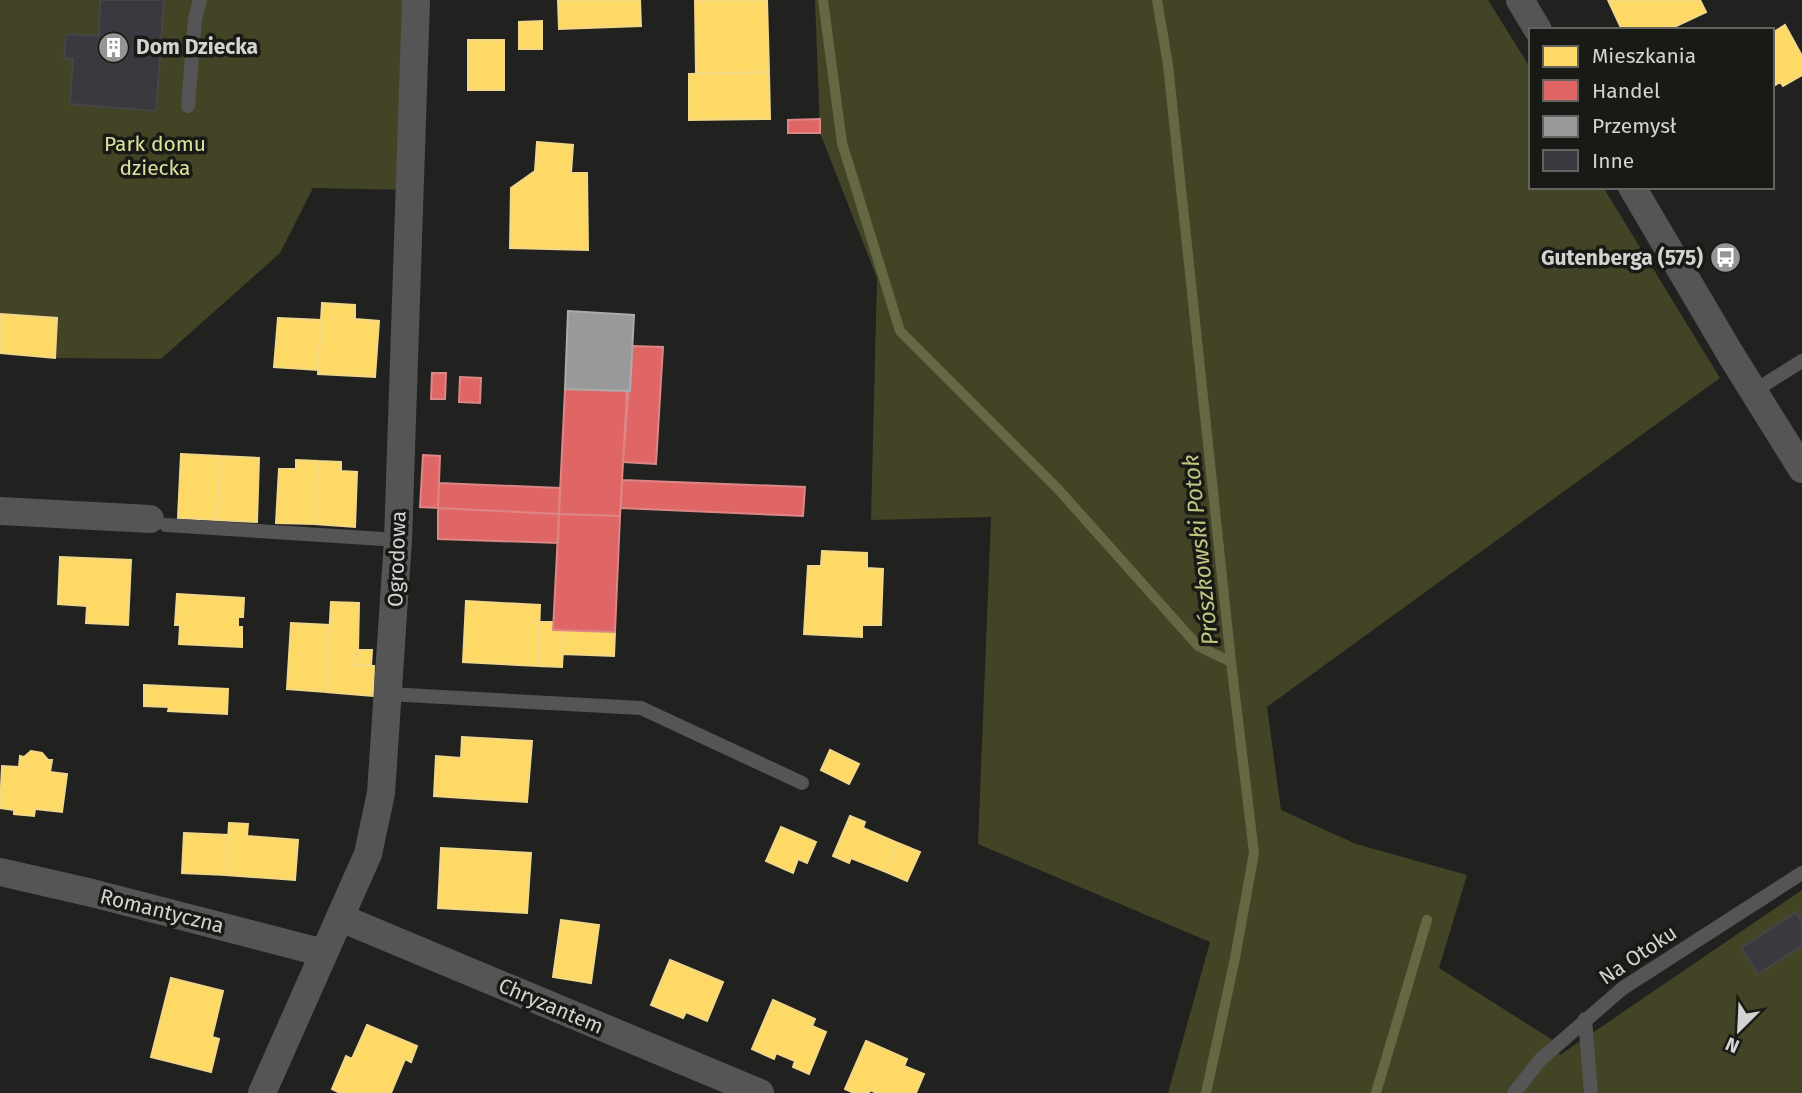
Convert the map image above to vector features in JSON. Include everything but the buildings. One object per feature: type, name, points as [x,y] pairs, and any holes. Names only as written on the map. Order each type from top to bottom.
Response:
[{"type":"street","name":"Ogrodowa","points":[[262,1093],[368,854],[381,793],[398,540],[416,0]]},
{"type":"street","points":[[1520,0],[1537,28]]},
{"type":"street","points":[[1633,189],[1802,468]]},
{"type":"street","points":[[0,512],[158,522]]},
{"type":"street","name":"Romantyczna","points":[[0,873],[92,893],[324,953]]},
{"type":"street","name":"Chryzantem","points":[[341,918],[760,1093]]},
{"type":"lane","points":[[188,106],[195,19],[200,0]]},
{"type":"lane","points":[[1754,391],[1802,361]]},
{"type":"lane","points":[[158,522],[398,540]]},
{"type":"lane","points":[[388,694],[641,708],[802,783]]},
{"type":"lane","name":"Na Otoku","points":[[1514,1093],[1540,1060],[1585,1018],[1623,988],[1802,873]]},
{"type":"lane","points":[[1585,1018],[1591,1093]]},
{"type":"green space","name":"Park domu dziecka","points":[[0,0],[416,0],[410,190],[313,188],[280,253],[161,359],[55,358],[0,353]]},
{"type":"green space","points":[[815,0],[1488,0],[1529,66],[1529,189],[1604,189],[1720,378],[1267,707],[1281,810],[1356,844],[1467,875],[1439,968],[1551,1039],[1560,1055],[1802,890],[1802,1093],[1168,1093],[1210,942],[978,844],[991,517],[871,520],[877,278],[820,133]]},
{"type":"waterway","points":[[823,0],[842,143],[900,331],[1058,489],[1198,646],[1231,662]]},
{"type":"waterway","name":"Prószkowski Potok","points":[[1157,0],[1168,65],[1231,662],[1254,853],[1206,1093]]},
{"type":"waterway","points":[[1376,1093],[1427,920]]},
{"type":"place","name":"Dom Dziecka","points":[[113,47]]},
{"type":"place","name":"Gutenberga (575)","points":[[1726,258]]}]
